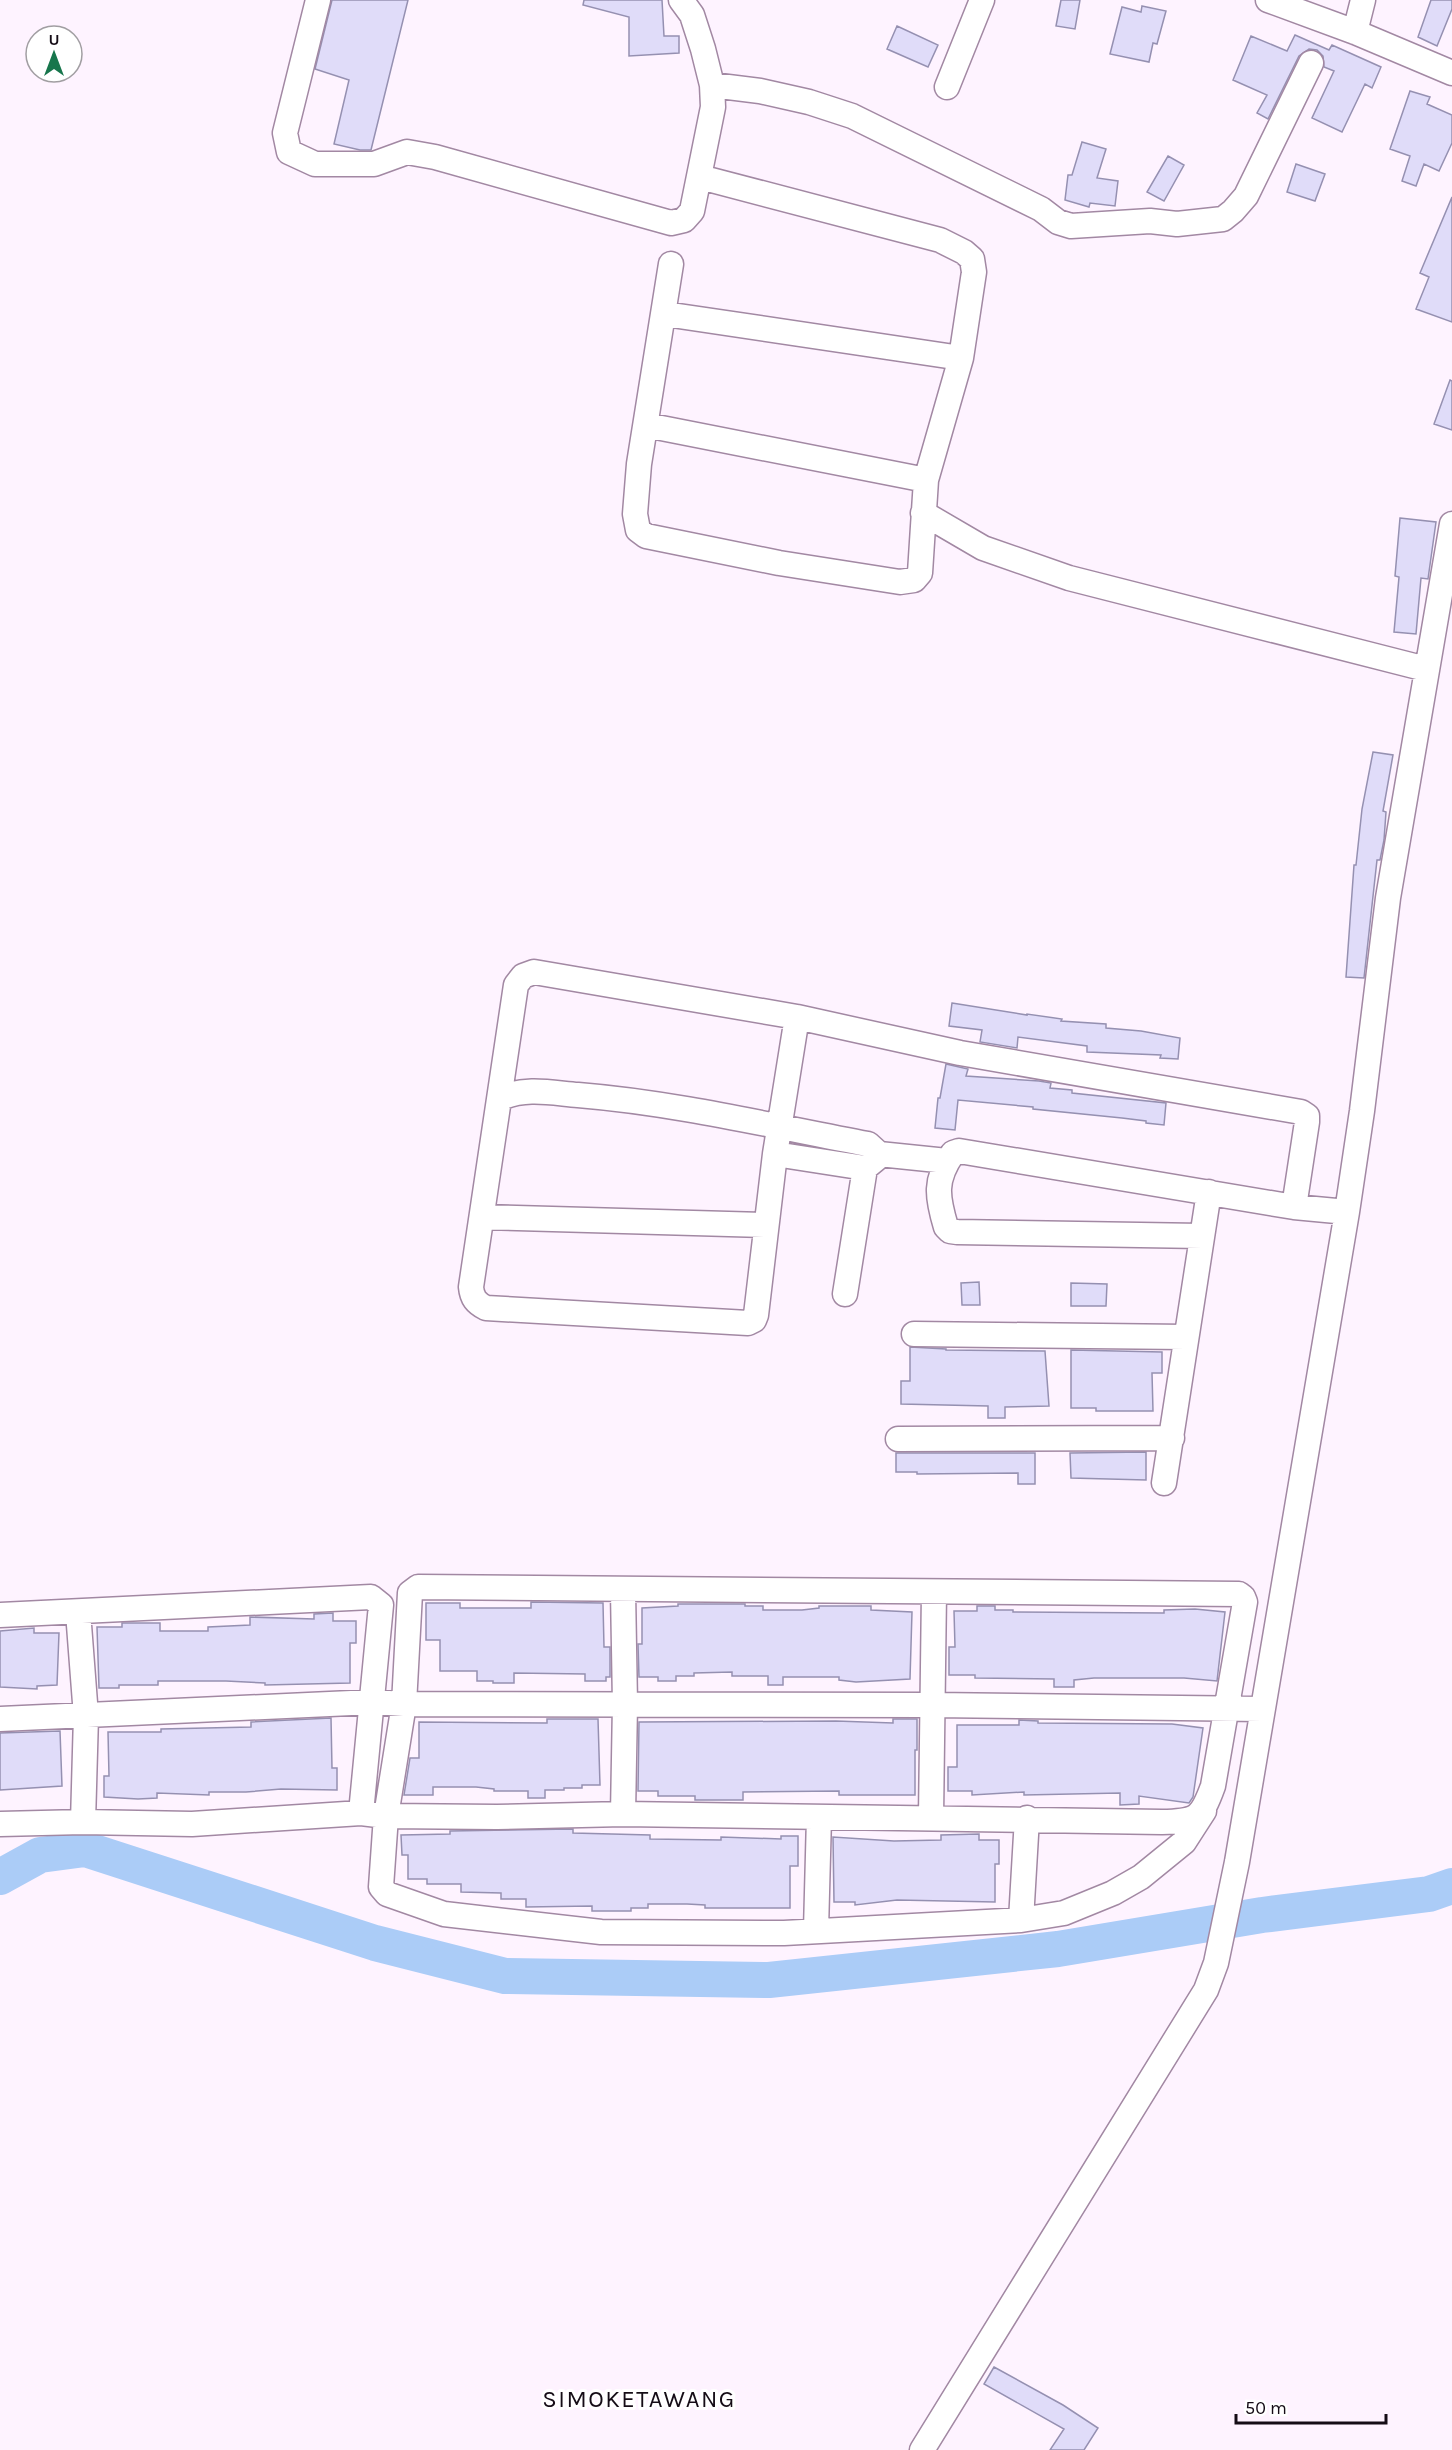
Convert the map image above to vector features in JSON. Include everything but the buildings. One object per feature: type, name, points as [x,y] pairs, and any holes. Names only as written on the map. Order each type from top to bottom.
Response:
[{"type":"street","points":[[318,0],[285,133],[289,152],[315,164],[374,164],[407,152],[435,157],[671,223],[684,220],[692,211],[713,107],[712,85],[692,15],[681,0]]},
{"type":"street","points":[[947,87],[982,0]]},
{"type":"street","points":[[1268,0],[1355,32],[1452,73]]},
{"type":"street","points":[[1355,32],[1363,0]]},
{"type":"street","points":[[712,85],[760,91],[809,102],[852,116],[1041,209],[1058,222],[1071,226],[1150,221],[1177,224],[1223,219],[1246,196],[1311,63]]},
{"type":"street","points":[[671,264],[665,314],[639,464],[635,514],[638,530],[646,536],[779,562],[900,582],[914,580],[921,573],[926,480],[961,358],[974,272],[972,259],[964,252],[940,240],[700,177]]},
{"type":"street","points":[[665,314],[961,358]]},
{"type":"street","points":[[646,425],[926,480]]},
{"type":"street","points":[[923,513],[983,548],[1069,578],[1426,669]]},
{"type":"street","points":[[921,2450],[1206,1990],[1216,1963],[1238,1862],[1347,1212],[1388,898],[1452,524]]},
{"type":"street","points":[[797,1017],[775,1154],[754,1320],[748,1323],[486,1308],[477,1303],[471,1287],[501,1098],[516,985],[523,976],[534,972],[797,1017],[960,1053],[1301,1112],[1307,1116],[1307,1122],[1294,1207]]},
{"type":"street","points":[[501,1098],[522,1091],[612,1098],[742,1118],[868,1144],[872,1161],[845,1294]]},
{"type":"street","points":[[1202,1236],[950,1231],[946,1227],[938,1192],[947,1161],[953,1153],[972,1152],[1294,1207],[1347,1212]]},
{"type":"street","points":[[775,1154],[872,1161],[947,1161]]},
{"type":"street","points":[[1164,1483],[1209,1192]]},
{"type":"street","points":[[482,1217],[765,1225]]},
{"type":"street","points":[[914,1334],[1186,1337]]},
{"type":"street","points":[[898,1439],[1172,1438]]},
{"type":"street","points":[[418,1587],[623,1590],[1239,1594],[1244,1597],[1245,1602],[1213,1786],[1204,1811],[1184,1842],[1142,1877],[1113,1893],[1064,1913],[1021,1920],[784,1933],[601,1932],[444,1914],[382,1891],[387,1816],[404,1704],[410,1593],[413,1589],[418,1587]]},
{"type":"street","points":[[623,1590],[625,1704],[623,1814]]},
{"type":"street","points":[[931,1817],[934,1592]]},
{"type":"street","points":[[0,1615],[370,1597],[381,1605],[361,1813]]},
{"type":"street","points":[[78,1612],[86,1716],[83,1822]]},
{"type":"street","points":[[0,1719],[373,1702],[1262,1709]]},
{"type":"street","points":[[0,1824],[83,1822],[192,1824],[361,1813],[387,1816],[497,1817],[623,1814],[1028,1818],[1178,1822],[1189,1820],[1204,1811]]},
{"type":"street","points":[[816,1930],[819,1817]]},
{"type":"street","points":[[1021,1920],[1028,1818]]},
{"type":"waterway","points":[[0,1877],[40,1855],[85,1849],[375,1943],[505,1976],[769,1980],[1058,1949],[1262,1915],[1429,1894],[1452,1886]]},
{"type":"district","name":"SIMOKETAWANG","points":[[639,2399]]}]
